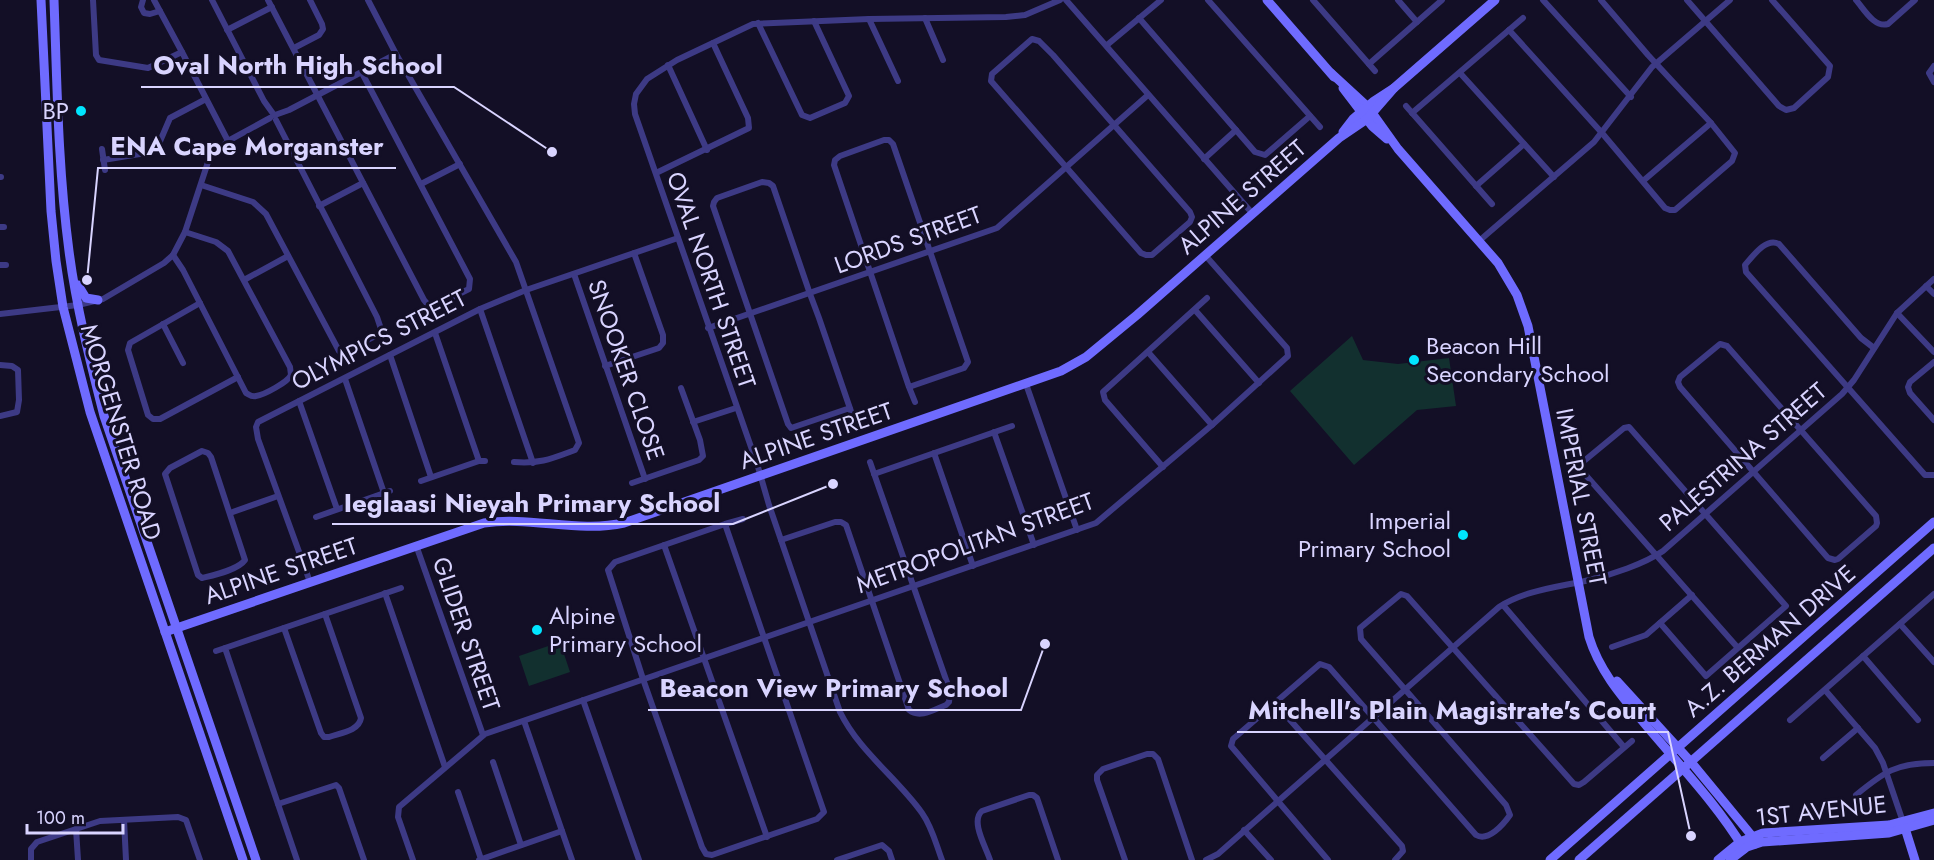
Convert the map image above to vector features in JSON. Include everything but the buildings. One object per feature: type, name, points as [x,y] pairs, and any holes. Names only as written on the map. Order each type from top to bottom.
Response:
[{"type":"street","name":"MORGENSTER ROAD","points":[[41,0],[51,211],[63,307],[90,412],[243,860]]},
{"type":"street","name":"MORGENSTER ROAD","points":[[54,0],[63,199],[78,305],[104,416],[256,860]]},
{"type":"street","points":[[93,0],[96,55],[100,61],[148,68],[182,52]]},
{"type":"street","points":[[144,0],[141,7],[145,14],[160,11]]},
{"type":"street","points":[[154,0],[228,141]]},
{"type":"street","points":[[201,185],[260,206],[339,351],[346,351],[379,334],[380,324],[212,0]]},
{"type":"street","points":[[294,48],[319,35],[323,29],[310,0]]},
{"type":"street","points":[[368,0],[396,54],[516,262],[579,443],[575,450],[533,464],[514,462]]},
{"type":"street","points":[[707,150],[668,65],[758,23],[1021,16],[1060,0]]},
{"type":"street","points":[[1066,0],[1252,213]]},
{"type":"street","points":[[1107,45],[1161,0]]},
{"type":"street","points":[[1208,0],[1320,127]]},
{"type":"street","name":"IMPERIAL STREET","points":[[1267,0],[1504,271],[1525,315],[1593,647],[1609,677],[1616,680],[1674,751]]},
{"type":"street","points":[[1313,0],[1375,71]]},
{"type":"street","points":[[1398,0],[1417,22]]},
{"type":"street","points":[[1369,64],[1442,0]]},
{"type":"street","name":"ALPINE STREET","points":[[165,632],[416,545],[490,522],[593,526],[616,524],[1061,371],[1086,357],[1495,0]]},
{"type":"street","points":[[1543,0],[1631,97]]},
{"type":"street","points":[[1509,30],[1602,133],[1665,208],[1675,210],[1734,157],[1733,149],[1601,0]]},
{"type":"street","points":[[1687,0],[1779,106],[1786,110],[1794,108],[1828,77],[1830,66],[1772,0]]},
{"type":"street","points":[[1479,241],[1602,133],[1656,64],[1730,0]]},
{"type":"street","points":[[1856,0],[1877,24],[1882,26],[1915,0]]},
{"type":"street","points":[[227,30],[270,3],[424,300],[429,306],[433,306],[468,290],[471,282],[362,73]]},
{"type":"street","points":[[925,18],[943,60]]},
{"type":"street","points":[[1139,18],[1255,152],[1265,155],[1310,116]]},
{"type":"street","points":[[1413,113],[1523,18]]},
{"type":"street","points":[[869,19],[898,81]]},
{"type":"street","points":[[758,23],[802,115],[810,118],[845,103],[849,96],[814,21]]},
{"type":"street","points":[[1032,39],[1040,40],[1190,212],[1192,217],[1190,222],[1152,255],[1146,255],[1065,167],[991,81],[992,74],[1032,39]]},
{"type":"street","points":[[656,173],[747,130],[750,124],[713,43]]},
{"type":"street","points":[[0,314],[78,305],[98,300],[117,292],[160,266],[173,255],[185,232],[209,159],[228,141],[396,54]]},
{"type":"street","name":"OVAL NORTH STREET","points":[[668,65],[647,79],[636,94],[634,110],[809,623],[844,720],[858,740],[921,812],[931,830],[942,860]]},
{"type":"street","points":[[1934,66],[1929,73],[1934,82]]},
{"type":"street","points":[[1460,72],[1554,177]]},
{"type":"street","name":"LORDS STREET","points":[[708,328],[997,228],[1148,95]]},
{"type":"street","points":[[103,160],[152,152],[158,146],[170,118],[206,99]]},
{"type":"street","points":[[1406,106],[1492,204]]},
{"type":"street","points":[[1643,181],[1711,123]]},
{"type":"street","points":[[1204,159],[1236,130]]},
{"type":"street","points":[[909,387],[964,368],[968,362],[894,144],[889,140],[840,156],[835,160],[834,165],[909,387],[915,402]]},
{"type":"street","points":[[1476,186],[1524,144]]},
{"type":"street","points":[[102,149],[105,170]]},
{"type":"street","points":[[421,184],[460,164]]},
{"type":"street","points":[[850,408],[794,427],[789,426],[749,315],[713,204],[717,198],[762,182],[769,183],[774,189],[810,294],[850,408],[855,423]]},
{"type":"street","points":[[319,206],[363,183]]},
{"type":"street","points":[[173,255],[246,393],[255,396],[286,381],[291,375],[290,367],[225,248],[216,242],[185,232]]},
{"type":"street","name":"OLYMPICS STREET","points":[[310,582],[278,496],[256,427],[263,419],[480,309],[526,290],[678,238]]},
{"type":"street","points":[[1874,348],[1861,338],[1779,244],[1768,242],[1744,265],[1746,272],[1925,475],[1932,476]]},
{"type":"street","points":[[605,366],[659,348],[663,342],[663,335],[634,253]]},
{"type":"street","name":"METROPOLITAN STREET","points":[[483,735],[1101,521],[1286,359],[1288,350],[1205,255]]},
{"type":"street","points":[[244,280],[288,256]]},
{"type":"street","points":[[71,263],[81,292],[86,298],[98,300]]},
{"type":"street","name":"SNOOKER CLOSE","points":[[574,274],[645,479]]},
{"type":"street","name":"PALESTRINA STREET","points":[[1206,860],[1218,854],[1373,716],[1503,605],[1535,592],[1589,580],[1656,556],[1848,387],[1897,313],[1934,279]]},
{"type":"street","points":[[1926,286],[1934,294]]},
{"type":"street","points":[[1163,466],[1103,395],[1105,388],[1207,298]]},
{"type":"street","points":[[200,303],[132,340],[128,346],[146,410],[150,417],[155,420],[160,419],[238,377]]},
{"type":"street","points":[[480,309],[533,464]]},
{"type":"street","points":[[1195,310],[1260,383]]},
{"type":"street","points":[[1897,313],[1934,352]]},
{"type":"street","points":[[163,324],[183,363]]},
{"type":"street","points":[[421,480],[482,461],[435,333]]},
{"type":"street","points":[[1720,344],[1727,346],[1801,430],[1877,519],[1876,526],[1838,559],[1828,558],[1753,472],[1678,382],[1720,344]]},
{"type":"street","points":[[1148,352],[1212,425]]},
{"type":"street","points":[[390,355],[431,477]]},
{"type":"street","points":[[1934,362],[1910,382],[1908,387],[1910,393],[1934,420]]},
{"type":"street","points":[[0,365],[12,366],[18,370],[19,400],[17,412],[0,416]]},
{"type":"street","points":[[316,517],[387,492],[345,379]]},
{"type":"street","points":[[1026,384],[1077,530]]},
{"type":"street","points":[[632,483],[701,458],[703,450],[681,388]]},
{"type":"street","points":[[299,401],[337,510]]},
{"type":"street","points":[[693,422],[736,408]]},
{"type":"street","points":[[874,474],[1012,426]]},
{"type":"street","points":[[1660,623],[1706,676],[1738,648],[1786,606],[1629,428],[1619,430],[1584,461],[1581,466],[1583,472],[1738,648]]},
{"type":"street","points":[[994,432],[1034,545]]},
{"type":"street","points":[[199,452],[208,453],[230,513],[245,562],[236,567],[200,577],[165,478],[166,471],[199,452]]},
{"type":"street","points":[[934,453],[973,566]]},
{"type":"street","points":[[781,540],[835,522],[846,525],[909,710],[914,714],[921,714],[946,705],[951,696],[870,462]]},
{"type":"street","points":[[230,513],[278,496]]},
{"type":"street","points":[[726,524],[824,812],[817,819],[712,855],[706,854],[643,679],[608,570],[615,562],[726,524],[743,519]]},
{"type":"street","name":"A.Z. BERMAN DRIVE","points":[[1550,860],[1934,522]]},
{"type":"street","name":"GLIDER STREET","points":[[416,545],[483,735]]},
{"type":"street","points":[[664,545],[766,837]]},
{"type":"street","name":"A.Z. BERMAN DRIVE","points":[[1579,860],[1934,548]]},
{"type":"street","points":[[216,651],[401,588]]},
{"type":"street","points":[[385,593],[445,767]]},
{"type":"street","points":[[1328,860],[1276,802],[1231,746],[1233,739],[1317,666],[1324,664],[1373,716],[1476,835],[1481,838],[1488,836],[1509,817],[1509,809],[1360,639],[1359,632],[1363,626],[1398,595],[1404,594],[1574,784],[1579,786],[1632,741]]},
{"type":"street","points":[[1790,720],[1934,594]]},
{"type":"street","points":[[1612,647],[1642,638],[1692,595]]},
{"type":"street","points":[[1503,605],[1624,747]]},
{"type":"street","points":[[284,628],[321,734],[329,737],[356,727],[361,718],[324,614]]},
{"type":"street","points":[[1900,624],[1934,662]]},
{"type":"street","points":[[225,648],[297,860]]},
{"type":"street","points":[[1863,656],[1918,720]]},
{"type":"street","points":[[1825,690],[1875,748],[1916,860]]},
{"type":"street","points":[[584,700],[639,860]]},
{"type":"street","points":[[1275,702],[1402,846],[1402,854],[1395,860]]},
{"type":"street","points":[[524,721],[572,860]]},
{"type":"street","points":[[1823,758],[1858,728]]},
{"type":"street","points":[[413,860],[398,817],[399,807],[483,735]]},
{"type":"street","points":[[1674,751],[1691,762],[1754,840]]},
{"type":"street","points":[[1674,751],[1683,770],[1742,845]]},
{"type":"street","points":[[1125,860],[1097,775],[1103,769],[1147,754],[1153,754],[1158,759],[1192,860]]},
{"type":"street","points":[[493,762],[521,845]]},
{"type":"street","points":[[1856,795],[1885,772],[1916,763],[1934,763]]},
{"type":"street","points":[[278,804],[336,785],[364,860]]},
{"type":"street","points":[[458,792],[480,860],[562,831]]},
{"type":"street","points":[[990,860],[977,821],[978,814],[982,810],[1029,795],[1037,798],[1058,860]]},
{"type":"street","name":"1ST AVENUE","points":[[1904,826],[1934,813]]},
{"type":"street","points":[[31,860],[31,849],[37,842],[100,821],[182,818],[186,820],[200,860]]},
{"type":"street","points":[[124,820],[126,860]]},
{"type":"street","name":"1ST AVENUE","points":[[1718,860],[1768,832],[1904,826],[1934,820]]},
{"type":"street","points":[[76,830],[78,860]]},
{"type":"street","points":[[1244,830],[1270,860]]},
{"type":"street","points":[[837,860],[882,845],[889,850],[892,860]]},
{"type":"street","name":"1ST AVENUE","points":[[1730,860],[1742,845]]},
{"type":"green space","points":[[1352,336],[1363,360],[1398,364],[1449,358],[1456,406],[1417,410],[1354,465],[1290,391]]},
{"type":"green space","points":[[560,642],[570,672],[529,686],[519,656]]},
{"type":"place","name":"BP","points":[[81,111]]},
{"type":"place","name":"Oval North High School","points":[[552,152]]},
{"type":"place","name":"ENA Cape Morganster","points":[[87,280]]},
{"type":"place","name":"Beacon Hill Secondary School","points":[[1414,360]]},
{"type":"place","name":"Ieglaasi Nieyah Primary School","points":[[833,484]]},
{"type":"place","name":"Imperial Primary School","points":[[1463,535]]},
{"type":"place","name":"Alpine Primary School","points":[[537,630]]},
{"type":"place","name":"Beacon View Primary School","points":[[1045,644]]},
{"type":"place","name":"Mitchell's Plain Magistrate's Court","points":[[1691,836]]}]
